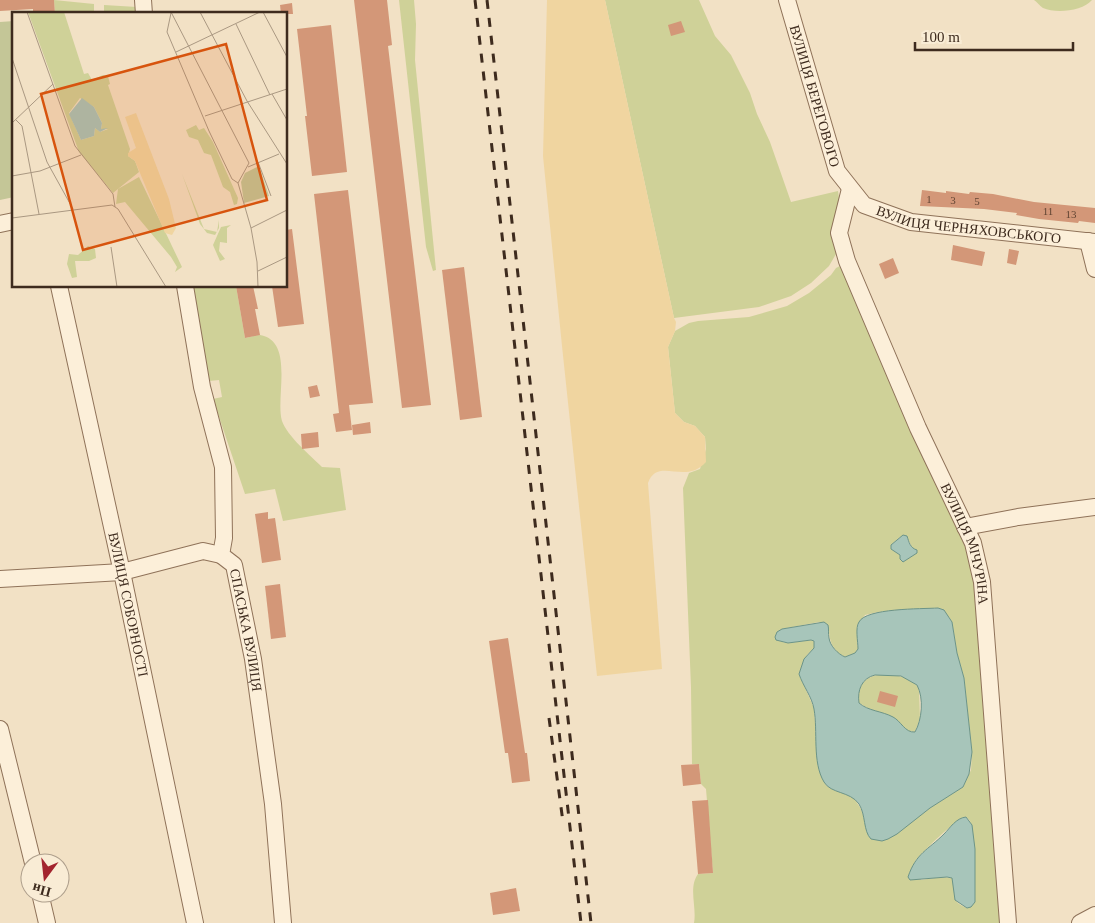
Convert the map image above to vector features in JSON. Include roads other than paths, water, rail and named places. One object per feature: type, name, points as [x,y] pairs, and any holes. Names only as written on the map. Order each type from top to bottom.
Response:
[{"type":"street","name":"ВУЛИЦЯ БЕРЕГОВОГО","points":[[786,0],[837,171],[850,189]]},
{"type":"street","name":"ВУЛИЦЯ ЧЕРНЯХОВСЬКОГО","points":[[850,189],[864,205],[911,222],[1092,242]]},
{"type":"street","name":"ВУЛИЦЯ МІЧУРІНА","points":[[850,189],[839,233],[847,261],[918,428],[973,543],[982,582],[1008,923]]},
{"type":"street","points":[[1092,242],[1095,269]]},
{"type":"street","name":"ВУЛИЦЯ СОБОРНОСТІ","points":[[59,288],[122,572],[195,923]]},
{"type":"street","name":"СПАСЬКА ВУЛИЦЯ","points":[[185,288],[202,387],[223,467],[224,538],[221,555],[234,565],[253,659],[273,804],[283,923]]},
{"type":"street","points":[[965,527],[1018,517],[1095,507]]},
{"type":"street","points":[[0,578],[122,572],[203,551],[221,555]]},
{"type":"street","points":[[0,729],[30,853]]},
{"type":"street","points":[[42,903],[47,923]]},
{"type":"street","points":[[1080,923],[1095,914]]},
{"type":"water","points":[[903,535],[907,536],[910,544],[917,550],[917,553],[903,562],[900,559],[900,555],[891,549],[891,545]]},
{"type":"water","points":[[938,608],[944,610],[952,622],[957,653],[964,678],[972,752],[969,774],[963,787],[930,808],[897,834],[882,841],[871,839],[868,836],[859,804],[851,797],[827,786],[820,774],[814,709],[799,674],[804,659],[814,648],[814,641],[788,643],[776,640],[775,637],[777,632],[782,629],[824,622],[828,625],[831,644],[837,652],[845,657],[855,653],[858,649],[857,628],[859,622],[864,617],[907,609]],"holes":[[[875,675],[901,676],[917,685],[921,696],[921,709],[915,732],[908,731],[893,717],[867,708],[859,703],[861,685],[870,677]]]},
{"type":"water","points":[[966,817],[972,825],[975,849],[975,902],[971,907],[967,908],[955,900],[952,878],[910,880],[908,877],[915,862],[923,852],[956,821]]},
{"type":"railway","points":[[475,0],[581,923]]},
{"type":"railway","points":[[487,0],[591,923]]},
{"type":"railway","points":[[549,718],[563,822]]}]
